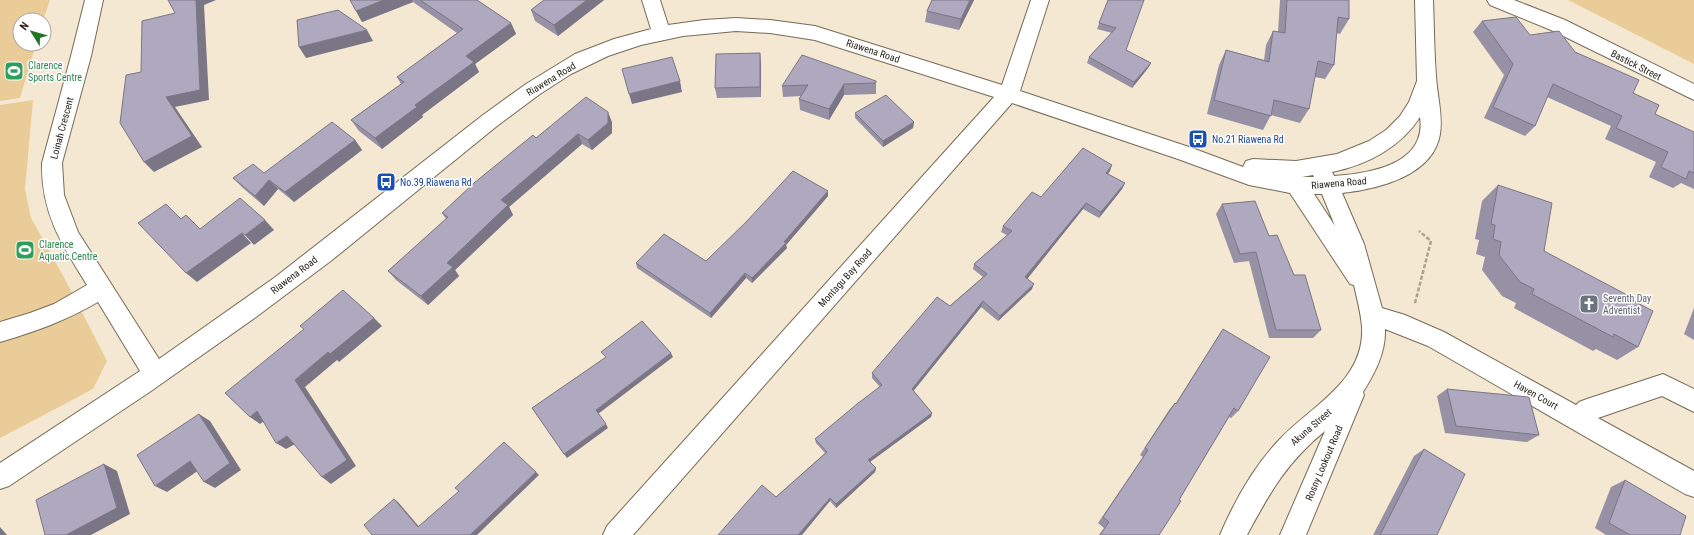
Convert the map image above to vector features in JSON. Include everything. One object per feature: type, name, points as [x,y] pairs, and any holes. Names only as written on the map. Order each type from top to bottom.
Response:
[{"type":"street","name":"Loinah Crescent","points":[[94,0],[81,56],[52,163],[54,195],[68,236],[155,374]]},
{"type":"street","points":[[651,0],[652,10],[662,34]]},
{"type":"street","name":"Montagu Bay Road","points":[[616,535],[1009,94],[1040,0]]},
{"type":"street","name":"Riawena Road","points":[[1291,177],[1329,186],[1363,182],[1385,176],[1411,162],[1420,153],[1427,143],[1430,132],[1426,77],[1424,0]]},
{"type":"street","name":"Bastick Street","points":[[1496,0],[1579,35],[1694,93]]},
{"type":"street","name":"Bastick Street","points":[[1518,0],[1579,35]]},
{"type":"street","name":"Riawena Road","points":[[0,477],[250,309],[514,102],[541,83],[566,68],[600,52],[629,42],[662,34],[725,25],[784,27],[833,38],[1009,94],[1201,159],[1252,178],[1265,181],[1291,177],[1319,166],[1355,157],[1388,140],[1400,130],[1418,107],[1423,94],[1426,77]]},
{"type":"street","name":"Akuna Street","points":[[1233,535],[1268,474],[1279,458],[1298,438],[1340,402],[1351,390],[1364,368],[1372,347],[1374,330],[1373,315],[1355,245],[1319,166]]},
{"type":"street","name":"Akuna Street","points":[[1291,177],[1355,273],[1362,285],[1373,315]]},
{"type":"street","points":[[0,332],[31,323],[62,311],[101,289]]},
{"type":"street","name":"Haven Court","points":[[1373,315],[1408,327],[1436,339],[1694,485]]},
{"type":"street","name":"Rosny Lookout Road","points":[[1293,535],[1364,368]]},
{"type":"street","points":[[1579,419],[1587,410],[1663,385],[1694,401]]},
{"type":"path","points":[[1408,327],[1423,278],[1431,241],[1419,232]]},
{"type":"shaded area","name":"Clarence Sports Centre","points":[[0,0],[50,0],[46,12],[12,12],[12,52],[34,52],[20,98],[0,101]]},
{"type":"shaded area","points":[[1568,0],[1694,0],[1694,64]]},
{"type":"shaded area","name":"Clarence Aquatic Centre","points":[[33,100],[25,189],[31,218],[67,283],[107,361],[93,389],[0,438],[0,105]]},
{"type":"building","points":[[168,0],[196,0],[200,90],[166,97],[192,136],[144,162],[120,123],[126,75],[141,72],[142,21],[175,13]]},
{"type":"building","points":[[350,0],[384,0],[356,11]]},
{"type":"building","points":[[420,0],[477,0],[511,23],[466,56],[474,62],[415,105],[417,107],[375,138],[351,120],[404,82],[397,77],[463,29]]},
{"type":"building","points":[[544,0],[587,0],[554,25],[531,10]]},
{"type":"building","points":[[932,0],[970,0],[961,19],[927,11]]},
{"type":"building","points":[[1108,0],[1144,0],[1126,50],[1151,63],[1134,82],[1089,57],[1116,28],[1099,23]]},
{"type":"building","points":[[1287,0],[1349,0],[1349,19],[1338,17],[1334,65],[1318,61],[1309,109],[1274,100],[1271,116],[1214,100],[1226,50],[1269,62],[1273,31],[1285,33]]},
{"type":"building","points":[[338,10],[367,30],[299,47],[297,20]]},
{"type":"building","points":[[1516,17],[1530,35],[1559,31],[1575,52],[1639,80],[1633,93],[1659,105],[1655,114],[1694,132],[1694,173],[1689,171],[1686,179],[1661,167],[1668,152],[1616,128],[1622,116],[1553,84],[1535,126],[1493,107],[1513,64],[1482,21]]},
{"type":"building","points":[[760,53],[760,87],[715,88],[716,54]]},
{"type":"building","points":[[802,55],[876,81],[876,83],[844,84],[829,109],[799,99],[808,85],[782,86]]},
{"type":"building","points":[[672,57],[680,81],[629,94],[622,69]]},
{"type":"building","points":[[886,95],[914,122],[883,141],[855,113]]},
{"type":"building","points":[[586,97],[608,112],[608,123],[588,140],[578,134],[501,200],[508,205],[447,263],[453,267],[421,296],[388,271],[448,217],[442,213],[474,183],[533,135],[536,138]]},
{"type":"building","points":[[332,122],[355,140],[285,192],[269,180],[255,196],[233,178],[253,164],[264,173]]},
{"type":"building","points":[[1083,148],[1112,165],[1106,173],[1125,183],[1101,212],[1086,203],[1025,277],[1034,284],[1000,316],[983,301],[912,389],[932,413],[868,460],[876,468],[836,504],[830,498],[798,535],[718,535],[762,485],[776,497],[827,452],[815,439],[882,385],[872,373],[937,297],[950,306],[987,274],[974,264],[1012,231],[1003,226],[1032,192],[1041,197]]},
{"type":"building","points":[[793,171],[828,191],[784,242],[786,243],[752,278],[745,273],[710,313],[636,263],[664,234],[706,261],[747,221]]},
{"type":"building","points":[[1498,185],[1552,203],[1544,251],[1629,296],[1628,298],[1653,311],[1638,347],[1614,334],[1613,337],[1532,294],[1534,289],[1520,282],[1499,255],[1501,242],[1493,239],[1495,225],[1491,224]]},
{"type":"building","points":[[240,198],[265,220],[245,235],[242,233],[186,273],[138,223],[166,204],[181,219],[186,215],[200,229]]},
{"type":"building","points":[[1255,201],[1269,236],[1277,235],[1294,275],[1305,275],[1321,330],[1276,330],[1256,252],[1240,254],[1222,204]]},
{"type":"building","points":[[343,290],[374,318],[330,354],[328,352],[295,380],[347,460],[322,477],[287,436],[276,443],[257,411],[250,417],[225,393],[304,329],[300,326]]},
{"type":"building","points":[[642,321],[671,353],[596,410],[606,424],[564,454],[532,408],[606,357],[601,352]]},
{"type":"building","points":[[1223,329],[1270,357],[1238,411],[1234,408],[1179,500],[1181,501],[1159,535],[1100,535],[1109,522],[1103,517],[1148,450],[1145,448],[1175,403],[1176,404]]},
{"type":"building","points":[[1447,389],[1529,397],[1539,435],[1456,426]]},
{"type":"building","points":[[199,414],[230,463],[204,482],[190,461],[155,486],[137,455]]},
{"type":"building","points":[[504,442],[536,472],[470,535],[372,535],[364,525],[394,499],[418,527],[459,491],[455,488]]},
{"type":"building","points":[[1424,449],[1465,474],[1437,535],[1380,535]]},
{"type":"building","points":[[104,464],[117,508],[66,535],[45,535],[36,500]]},
{"type":"building","points":[[1625,480],[1686,516],[1680,535],[1630,535],[1609,523]]},
{"type":"place","name":"Clarence Sports Centre","points":[[14,71]]},
{"type":"place","name":"No.21 Riawena Rd","points":[[1198,139]]},
{"type":"place","name":"No.39 Riawena Rd","points":[[386,182]]},
{"type":"place","name":"Clarence Aquatic Centre","points":[[25,250]]},
{"type":"place","name":"Seventh Day Adventist","points":[[1589,304]]}]
